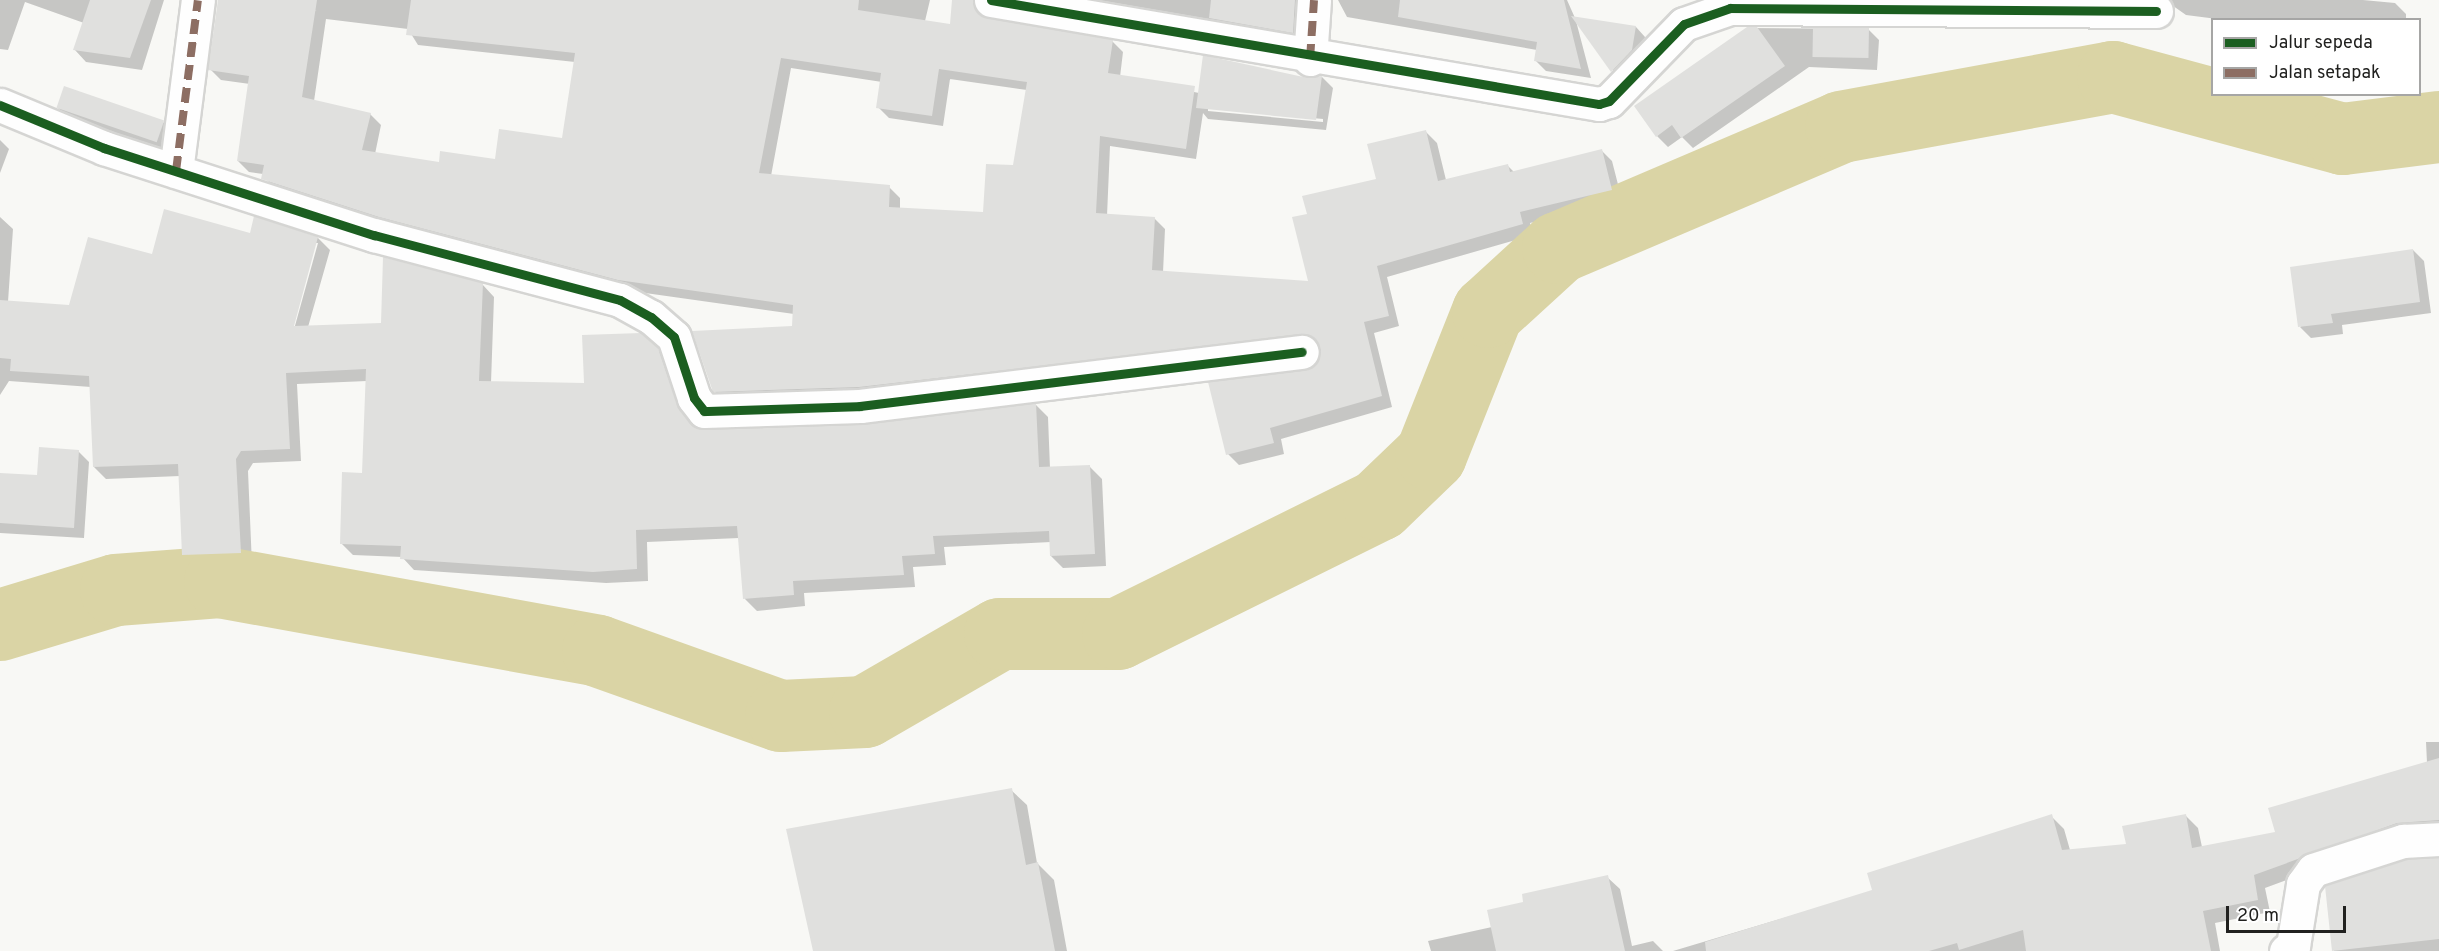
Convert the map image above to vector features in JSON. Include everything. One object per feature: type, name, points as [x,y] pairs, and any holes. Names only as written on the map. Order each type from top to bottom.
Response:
[{"type":"street","points":[[176,171],[198,0]]},
{"type":"street","points":[[991,0],[1264,46],[1310,59],[1599,104],[1609,101],[1684,24],[1730,8],[2156,11]]},
{"type":"street","points":[[1310,59],[1314,0]]},
{"type":"street","points":[[0,105],[176,171],[374,235],[620,300],[651,316],[674,337],[694,398],[704,411],[860,406],[1302,352]]},
{"type":"street","points":[[2286,951],[2293,946],[2303,884],[2313,870],[2403,841],[2439,839]]},
{"type":"building","points":[[90,0],[151,0],[130,58],[73,50]]},
{"type":"building","points":[[218,0],[317,0],[302,97],[371,113],[362,150],[439,162],[440,151],[495,159],[499,129],[562,138],[575,53],[406,35],[411,0],[859,0],[858,10],[950,24],[952,0],[973,0],[979,14],[988,18],[1113,40],[1108,73],[1195,86],[1186,149],[1100,136],[1096,213],[1155,217],[1152,270],[1308,281],[1292,217],[1307,214],[1302,196],[1376,179],[1367,144],[1426,130],[1438,181],[1508,164],[1510,172],[1602,149],[1612,190],[1520,212],[1523,224],[1377,266],[1389,316],[1364,322],[1382,396],[1270,428],[1274,443],[1226,455],[1208,382],[1313,367],[1321,350],[1310,335],[859,387],[713,392],[692,331],[792,326],[793,305],[618,280],[379,217],[261,179],[264,165],[237,161],[249,76],[208,70]],"holes":[[[781,58],[881,73],[876,108],[932,116],[939,69],[1027,82],[1013,165],[986,164],[983,212],[889,207],[890,185],[759,173]]]},
{"type":"building","points":[[1211,0],[1295,0],[1293,33],[1209,18]]},
{"type":"building","points":[[1400,0],[1564,0],[1581,69],[1534,61],[1537,42],[1398,17]]},
{"type":"building","points":[[1571,16],[1636,26],[1632,50],[1611,72]]},
{"type":"building","points":[[1747,27],[1757,27],[1785,66],[1681,138],[1672,125],[1656,137],[1634,106]]},
{"type":"building","points":[[1813,27],[1869,28],[1868,58],[1812,57]]},
{"type":"building","points":[[1203,55],[1308,78],[1322,76],[1316,120],[1196,108]]},
{"type":"building","points":[[64,86],[164,121],[157,142],[57,108]]},
{"type":"building","points":[[164,209],[250,233],[254,216],[318,237],[294,326],[381,323],[383,257],[483,283],[479,381],[584,383],[582,335],[641,333],[658,348],[679,409],[704,430],[861,425],[1036,403],[1039,467],[1090,465],[1095,554],[1050,556],[1049,531],[933,536],[935,554],[902,556],[904,575],[793,581],[794,595],[743,599],[737,526],[636,530],[637,569],[593,572],[400,559],[401,546],[340,544],[342,472],[362,473],[366,369],[286,373],[290,449],[241,451],[236,459],[241,553],[182,555],[178,464],[93,467],[89,376],[10,371],[11,359],[0,358],[0,300],[69,305],[88,237],[152,254]]},
{"type":"building","points":[[2413,249],[2420,302],[2331,314],[2333,323],[2298,327],[2290,267]]},
{"type":"building","points":[[39,447],[79,450],[74,528],[0,523],[0,473],[37,475]]},
{"type":"building","points":[[2439,758],[2439,820],[2397,823],[2254,875],[2258,900],[2203,911],[2211,951],[2026,951],[2023,930],[1959,950],[1957,943],[1929,951],[1706,951],[1705,942],[1872,890],[1867,873],[2052,814],[2062,850],[2126,844],[2122,826],[2186,814],[2192,848],[2275,832],[2268,808]]},
{"type":"building","points":[[1012,788],[1026,865],[1038,862],[1055,951],[813,951],[786,829]]},
{"type":"building","points":[[2439,858],[2439,939],[2332,951],[2325,886],[2406,860]]},
{"type":"building","points":[[1608,875],[1625,951],[1496,951],[1487,910],[1523,902],[1522,894]]},
{"type":"waterway","points":[[0,625],[116,590],[220,582],[598,651],[781,716],[865,712],[1000,634],[1118,634],[1379,505],[1431,455],[1488,312],[1558,248],[1841,127],[2113,77],[2343,139],[2439,127]]},
{"type":"marked path","points":[[180,173],[176,171],[198,0]]},
{"type":"marked path","points":[[1310,59],[1314,0]]},
{"type":"cycle path","points":[[991,0],[1599,104],[1609,101],[1684,24],[1730,8],[2156,11]]},
{"type":"cycle path","points":[[0,105],[104,148],[374,235],[620,300],[651,317],[674,337],[694,398],[704,411],[860,406],[1302,352]]}]
